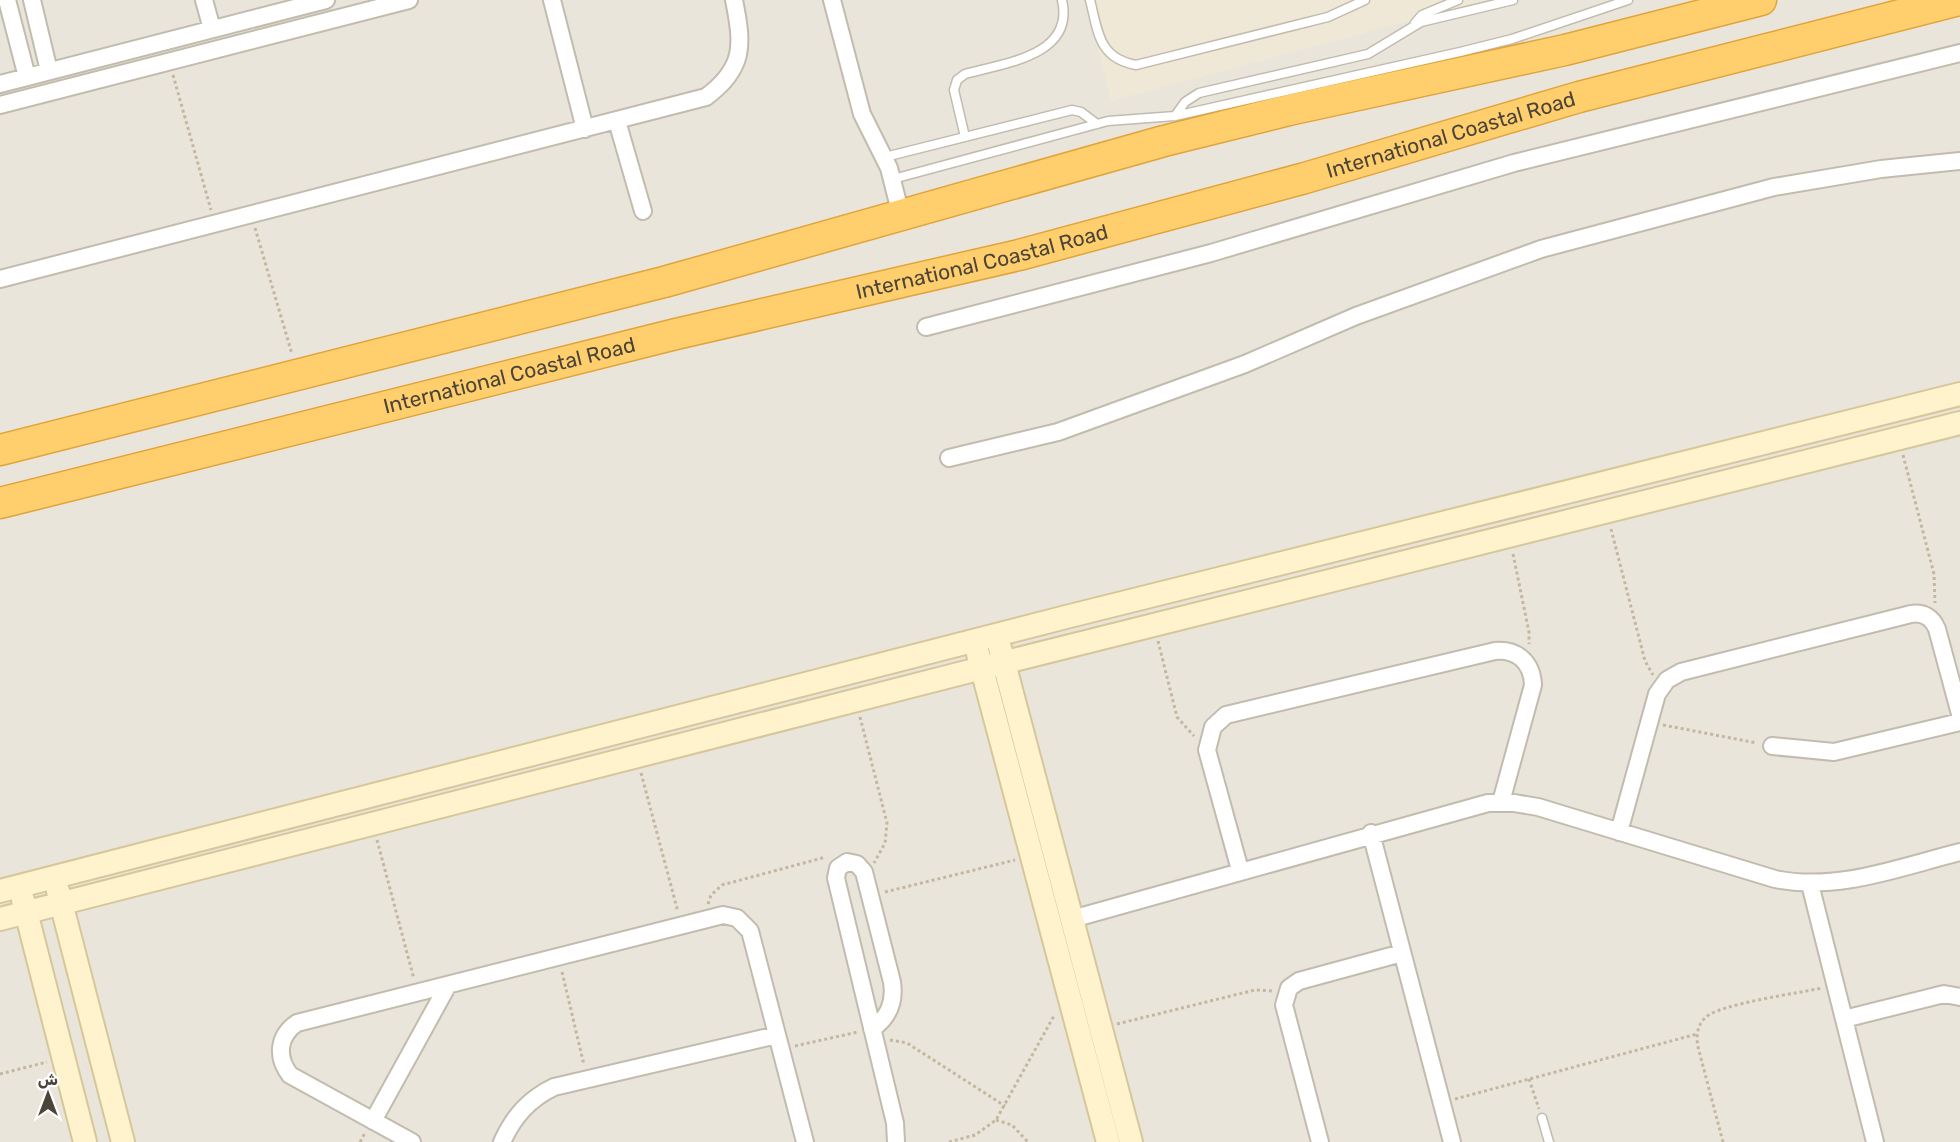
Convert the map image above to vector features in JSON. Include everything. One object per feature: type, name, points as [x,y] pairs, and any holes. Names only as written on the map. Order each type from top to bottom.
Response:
[{"type":"highway","points":[[0,450],[664,282],[1226,125],[1510,63],[1761,0]]},
{"type":"highway","name":"International Coastal Road","points":[[0,503],[676,334],[1019,255],[1305,178],[1579,97],[1959,0]]},
{"type":"main road","points":[[85,1142],[26,912],[10,889],[997,635],[1960,393]]},
{"type":"main road","points":[[0,919],[855,700],[1960,423]]},
{"type":"main road","points":[[997,635],[1131,1142]]},
{"type":"main road","points":[[974,641],[1108,1142]]},
{"type":"main road","points":[[56,877],[123,1142]]},
{"type":"street","points":[[8,0],[27,77]]},
{"type":"street","points":[[32,0],[50,71]]},
{"type":"street","points":[[204,0],[212,29]]},
{"type":"street","points":[[0,84],[326,0]]},
{"type":"street","points":[[0,105],[409,0]]},
{"type":"street","points":[[552,0],[585,129]]},
{"type":"street","points":[[0,279],[706,97],[724,84],[736,65],[741,44],[734,0]]},
{"type":"street","points":[[832,0],[862,114],[885,157],[893,179],[901,215]]},
{"type":"street","points":[[926,327],[1211,253],[1514,163],[1960,53]]},
{"type":"street","points":[[617,121],[643,211]]},
{"type":"street","points":[[949,458],[1058,432],[1245,364],[1356,316],[1541,249],[1774,187],[1881,169],[1960,161]]},
{"type":"street","points":[[1619,832],[1662,685],[1681,672],[1911,614],[1922,614],[1931,619],[1937,629],[1960,714]]},
{"type":"street","points":[[1240,870],[1208,757],[1207,742],[1213,727],[1226,715],[1495,651],[1511,651],[1526,661],[1530,668],[1533,685],[1501,802]]},
{"type":"street","points":[[1772,746],[1833,752],[1960,722]]},
{"type":"street","points":[[1072,919],[1476,804],[1501,802],[1538,807],[1775,879],[1810,884],[1848,880],[1960,852]]},
{"type":"street","points":[[1371,833],[1452,1142]]},
{"type":"street","points":[[874,1037],[886,1017],[894,991],[864,872],[857,864],[847,862],[838,868],[836,878],[874,1037],[897,1129],[896,1142]]},
{"type":"street","points":[[1810,884],[1875,1142]]},
{"type":"street","points":[[412,1142],[290,1075],[282,1062],[282,1040],[297,1023],[681,925],[730,915],[747,926],[805,1142]]},
{"type":"street","points":[[1320,1142],[1285,999],[1289,988],[1299,981],[1402,953]]},
{"type":"street","points":[[373,1121],[447,985]]},
{"type":"street","points":[[1844,1019],[1944,994],[1960,998]]},
{"type":"street","points":[[502,1142],[514,1119],[531,1101],[554,1087],[588,1078],[779,1042]]},
{"type":"lane","points":[[965,137],[954,90],[957,80],[965,74],[1047,48],[1061,28],[1064,12],[1062,0]]},
{"type":"lane","points":[[1090,0],[1105,48],[1113,57],[1136,65],[1328,17],[1365,0]]},
{"type":"lane","points":[[1413,26],[1422,15],[1458,0]]},
{"type":"lane","points":[[1175,116],[1185,102],[1199,93],[1368,54],[1413,26],[1429,19],[1476,11],[1512,0]]},
{"type":"lane","points":[[893,179],[1097,124],[1175,116],[1512,39],[1628,0]]},
{"type":"lane","points":[[885,157],[1072,110],[1082,111],[1097,124]]},
{"type":"lane","points":[[1542,1118],[1549,1142]]},
{"type":"path","points":[[169,62],[215,224]]},
{"type":"path","points":[[252,214],[298,375]]},
{"type":"path","points":[[1899,438],[1934,574],[1936,597],[1931,619]]},
{"type":"path","points":[[1606,512],[1645,661],[1662,685]]},
{"type":"path","points":[[1509,536],[1529,632],[1526,661]]},
{"type":"path","points":[[1155,626],[1177,717],[1187,731],[1207,742]]},
{"type":"path","points":[[855,700],[887,823],[881,852],[864,872]]},
{"type":"path","points":[[1650,722],[1772,746]]},
{"type":"path","points":[[636,756],[681,925]]},
{"type":"path","points":[[373,824],[417,992]]},
{"type":"path","points":[[710,918],[708,903],[711,895],[722,885],[830,856],[847,862]]},
{"type":"path","points":[[870,896],[1032,856]]},
{"type":"path","points":[[558,957],[588,1078]]},
{"type":"path","points":[[1723,1142],[1698,1047],[1697,1034],[1701,1022],[1717,1011],[1836,985]]},
{"type":"path","points":[[1101,1028],[1262,989],[1275,991],[1285,999]]},
{"type":"path","points":[[949,1142],[975,1135],[996,1120],[1068,992]]},
{"type":"path","points":[[1441,1102],[1697,1034]]},
{"type":"path","points":[[779,1042],[874,1037],[907,1043],[1005,1106]]},
{"type":"path","points":[[0,1074],[63,1058]]},
{"type":"path","points":[[1529,1079],[1542,1118]]},
{"type":"path","points":[[996,1120],[1012,1125],[1028,1142]]},
{"type":"shaded area","points":[[0,0],[1960,0],[1960,1142],[0,1142]]},
{"type":"shaded area","points":[[1086,0],[1487,0],[1111,101]]}]
